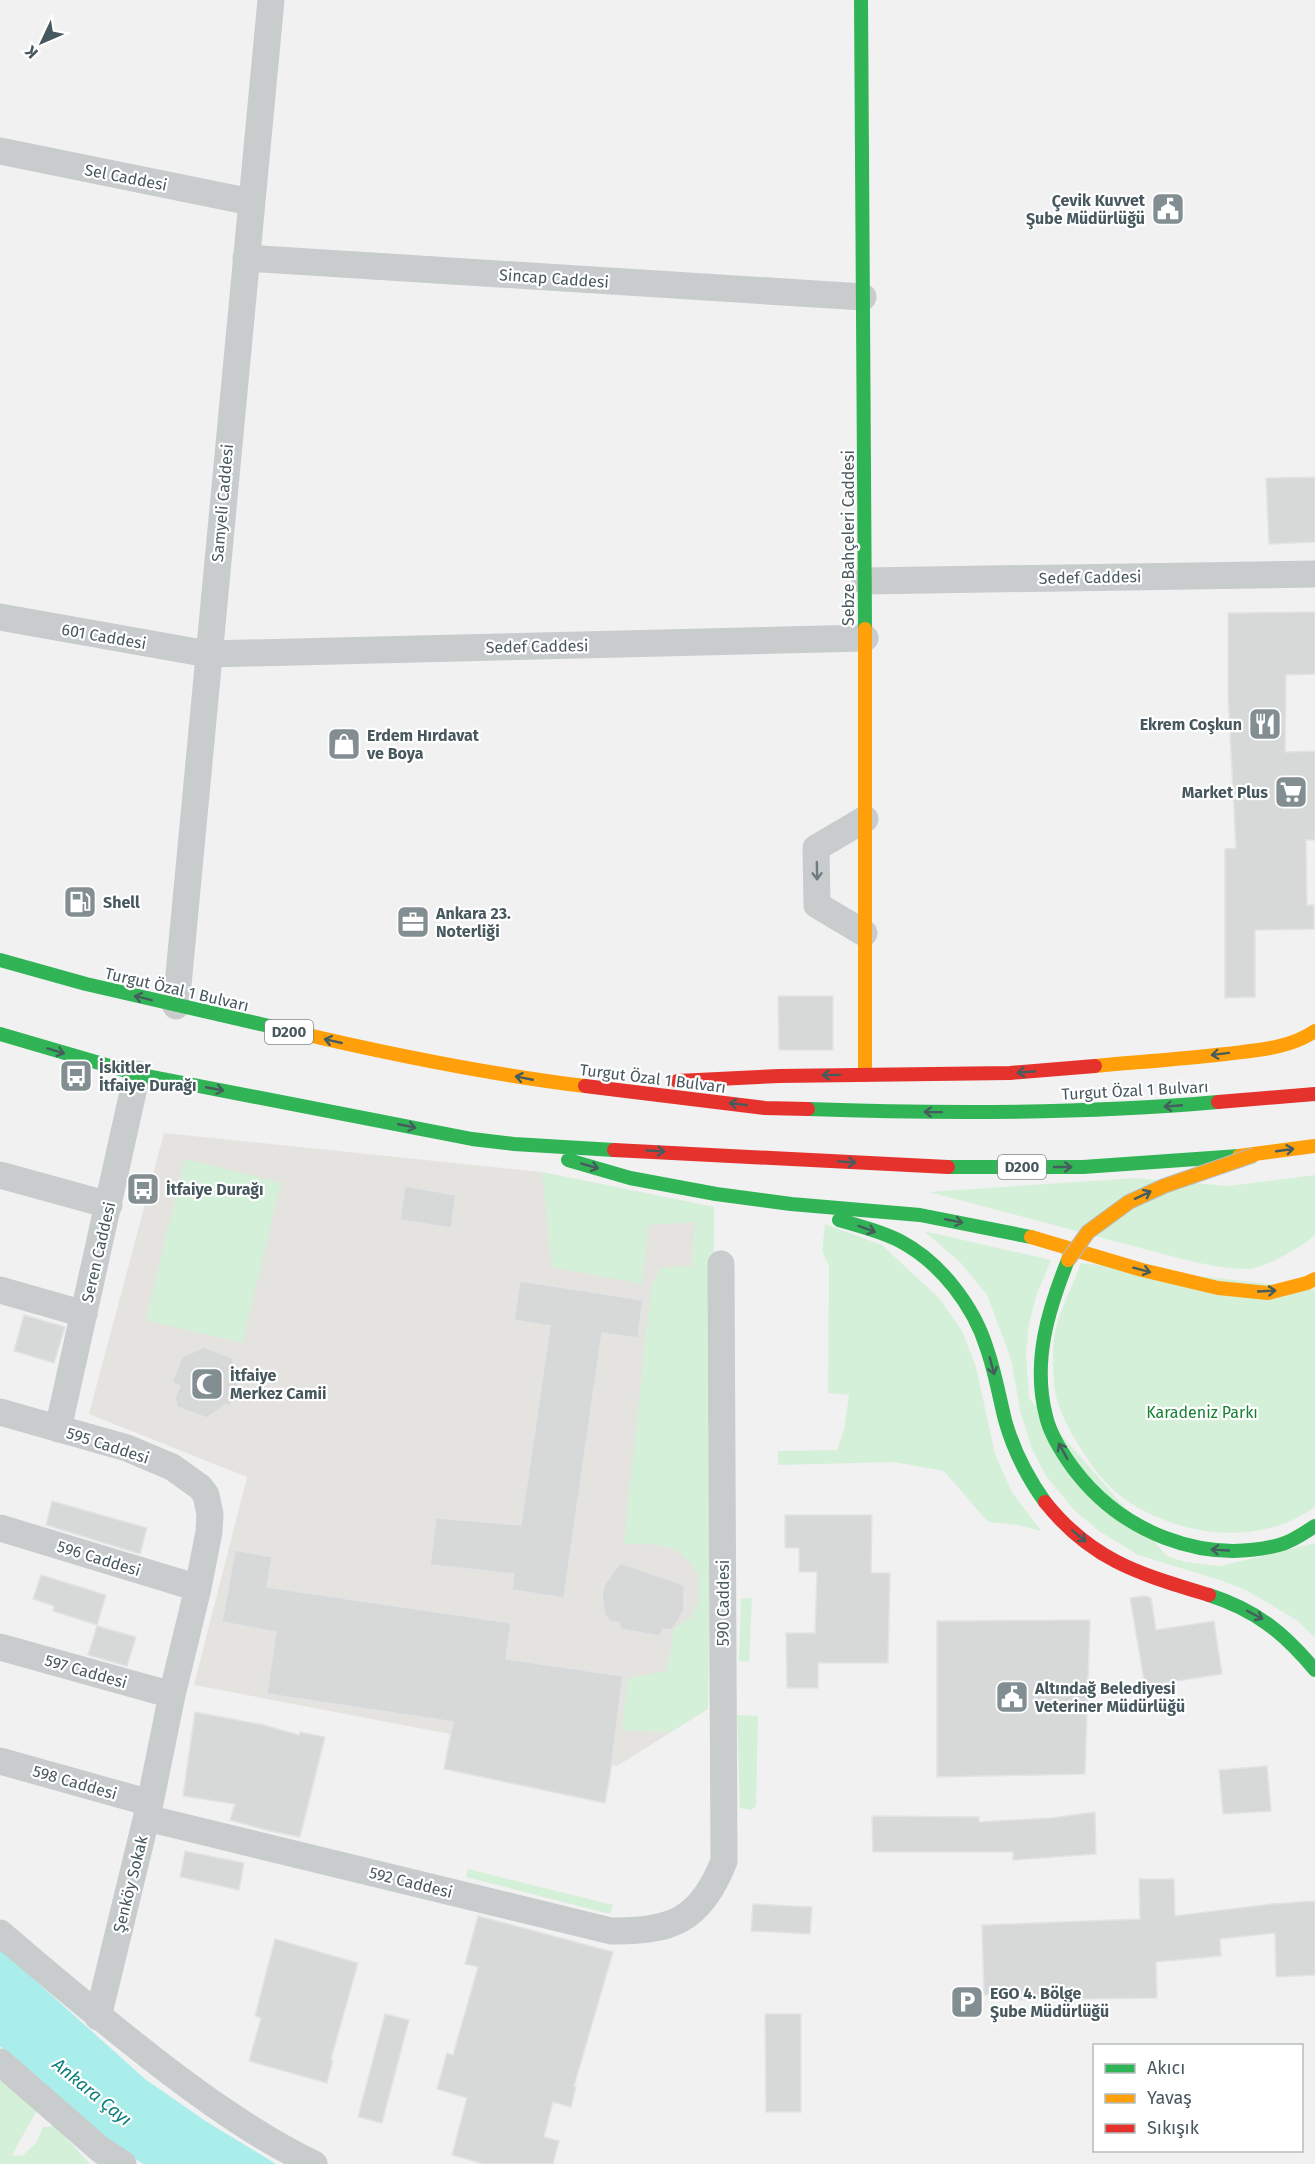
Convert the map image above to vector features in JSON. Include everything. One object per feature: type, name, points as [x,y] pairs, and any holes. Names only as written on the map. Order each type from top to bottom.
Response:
[{"type":"main road","name":"Sebze Bahçeleri Caddesi","points":[[861,0],[866,638],[865,1075]]},
{"type":"main road","name":"Turgut Özal 1 Bulvarı","points":[[0,960],[176,1006],[367,1049],[532,1080],[765,1108],[851,1112],[991,1113],[1137,1109],[1315,1094]]},
{"type":"main road","points":[[582,1086],[779,1076],[1010,1073],[1192,1058],[1278,1047],[1304,1039],[1315,1031]]},
{"type":"main road","name":"D200","points":[[0,1034],[137,1074],[461,1137],[514,1144],[927,1167],[1083,1167],[1254,1155],[1315,1146]]},
{"type":"main road","points":[[1278,1047],[1297,1053]]},
{"type":"main road","points":[[514,1144],[630,1178],[716,1194],[791,1204],[920,1215],[1019,1234],[1142,1270],[1218,1288],[1268,1293],[1315,1279]]},
{"type":"main road","points":[[1254,1155],[1164,1186],[1129,1202],[1088,1232],[1068,1260],[1045,1320],[1039,1358],[1041,1392],[1047,1422],[1083,1484],[1107,1506],[1150,1533],[1172,1543],[1195,1549],[1243,1551],[1281,1544],[1315,1526]]},
{"type":"main road","points":[[791,1204],[906,1244],[945,1277],[972,1312],[987,1347],[1013,1444],[1035,1486],[1058,1517],[1100,1554],[1131,1571],[1186,1587],[1235,1605],[1266,1621],[1297,1648],[1315,1670]]},
{"type":"main road","points":[[1218,1288],[1258,1279]]},
{"type":"street","name":"Samyeli Caddesi","points":[[176,1006],[271,0]]},
{"type":"street","name":"Sel Caddesi","points":[[0,151],[251,202]]},
{"type":"street","name":"Sincap Caddesi","points":[[246,258],[863,297]]},
{"type":"street","name":"Sedef Caddesi","points":[[865,581],[1315,574]]},
{"type":"street","name":"601 Caddesi","points":[[0,617],[208,654]]},
{"type":"street","name":"Sedef Caddesi","points":[[208,654],[866,638]]},
{"type":"street","points":[[864,819],[816,848],[817,905],[864,933]]},
{"type":"street","name":"Seren Caddesi","points":[[58,1429],[137,1074]]},
{"type":"street","points":[[0,1175],[109,1205]]},
{"type":"street","name":"590 Caddesi","points":[[676,1923],[694,1910],[708,1895],[724,1861],[721,1264]]},
{"type":"street","points":[[0,1290],[84,1314]]},
{"type":"street","name":"595 Caddesi","points":[[0,1412],[127,1448],[161,1462],[188,1477],[206,1495]]},
{"type":"street","name":"Şenköy Sokak","points":[[98,2017],[148,1811],[172,1695],[198,1588],[209,1532],[210,1514],[206,1495]]},
{"type":"street","name":"596 Caddesi","points":[[0,1528],[198,1588]]},
{"type":"street","name":"597 Caddesi","points":[[0,1647],[172,1695]]},
{"type":"street","name":"598 Caddesi","points":[[0,1761],[148,1811]]},
{"type":"street","name":"592 Caddesi","points":[[148,1811],[611,1931],[637,1931],[676,1923]]},
{"type":"street","points":[[0,1933],[98,2017],[225,2113],[289,2152],[314,2164]]},
{"type":"street","points":[[0,2062],[100,2150],[123,2164]]},
{"type":"shaded area","points":[[164,1133],[541,1172],[714,1207],[708,1709],[617,1766],[194,1685],[247,1477],[89,1414]]},
{"type":"green space","points":[[185,1159],[281,1183],[242,1343],[146,1320]]},
{"type":"green space","points":[[542,1172],[714,1207],[708,1709],[671,1732],[622,1730],[628,1678],[667,1671],[674,1629],[691,1618],[699,1602],[699,1575],[683,1556],[667,1547],[624,1544],[651,1287],[661,1268],[692,1266],[695,1222],[649,1225],[642,1284],[552,1267]]},
{"type":"green space","points":[[1315,1175],[1315,1235],[1283,1256],[1248,1269],[1182,1259],[929,1192],[1136,1178],[1228,1186]]},
{"type":"green space","points":[[825,1224],[882,1245],[940,1299],[962,1331],[976,1367],[995,1454],[1012,1492],[1041,1531],[1018,1525],[988,1522],[944,1471],[894,1462],[778,1465],[778,1451],[837,1450],[844,1430],[849,1395],[828,1393],[829,1267],[822,1251]]},
{"type":"green space","points":[[924,1231],[1051,1260],[1036,1297],[1029,1324],[1026,1353],[1029,1398],[1167,1556],[1185,1562],[1220,1566],[1315,1543],[1315,1638],[1298,1621],[1246,1590],[1138,1555],[1099,1531],[1074,1510],[1046,1476],[1032,1449],[1020,1410],[1011,1359],[987,1295],[960,1262]]},
{"type":"green space","name":"Karadeniz Parkı","points":[[1081,1263],[1315,1289],[1315,1507],[1293,1520],[1270,1528],[1245,1532],[1195,1529],[1147,1513],[1126,1500],[1104,1481],[1066,1423],[1055,1391],[1053,1343],[1055,1332]]},
{"type":"green space","points":[[752,1598],[749,1662],[739,1661],[741,1599]]},
{"type":"green space","points":[[737,1715],[758,1716],[756,1806],[751,1810],[740,1808]]},
{"type":"green space","points":[[468,1869],[613,1905],[610,1914],[466,1877]]},
{"type":"green space","points":[[0,2052],[46,2094],[12,2155],[22,2156],[36,2143],[43,2127],[55,2126],[90,2164],[0,2164]]},
{"type":"water","name":"Ankara Çayı","points":[[0,1949],[145,2079],[207,2122],[276,2164],[143,2164],[108,2140],[0,2046]]},
{"type":"building","points":[[1315,477],[1315,542],[1269,544],[1266,478]]},
{"type":"building","points":[[1315,612],[1315,674],[1286,675],[1285,752],[1315,751],[1315,840],[1306,840],[1307,905],[1314,905],[1314,929],[1255,930],[1255,997],[1225,998],[1225,849],[1236,848],[1228,695],[1228,613]]},
{"type":"building","points":[[778,996],[833,996],[833,1050],[779,1050]]},
{"type":"building","points":[[405,1186],[456,1195],[451,1228],[400,1220]]},
{"type":"building","points":[[520,1281],[643,1300],[638,1338],[602,1333],[564,1598],[512,1590],[514,1574],[430,1565],[436,1518],[521,1525],[550,1326],[514,1320]]},
{"type":"building","points":[[24,1315],[65,1327],[54,1363],[14,1351]]},
{"type":"building","name":"İtfaiye Merkez Camii","points":[[204,1347],[232,1358],[239,1381],[230,1406],[226,1404],[207,1418],[177,1407],[175,1397],[180,1386],[172,1382],[182,1357]]},
{"type":"building","points":[[52,1501],[147,1528],[140,1554],[46,1525]]},
{"type":"building","points":[[785,1515],[872,1515],[871,1573],[890,1573],[888,1663],[818,1663],[818,1688],[787,1688],[786,1633],[815,1633],[817,1572],[799,1572],[799,1548],[785,1548]]},
{"type":"building","points":[[235,1550],[272,1557],[267,1587],[511,1623],[506,1659],[623,1676],[605,1803],[444,1769],[453,1722],[267,1694],[276,1632],[222,1622]]},
{"type":"building","points":[[620,1563],[684,1585],[684,1609],[671,1630],[663,1629],[660,1636],[620,1629],[620,1623],[610,1621],[605,1615],[602,1595],[605,1584]]},
{"type":"building","points":[[41,1575],[106,1595],[97,1625],[53,1611],[54,1606],[33,1599]]},
{"type":"building","points":[[1145,1596],[1151,1598],[1156,1630],[1214,1621],[1222,1674],[1145,1686],[1130,1598]]},
{"type":"building","name":"Altındağ Belediyesi Veteriner Müdürlüğü","points":[[1090,1620],[1085,1774],[937,1777],[937,1621]]},
{"type":"building","points":[[97,1626],[136,1637],[127,1666],[88,1655]]},
{"type":"building","points":[[195,1712],[264,1725],[299,1735],[300,1732],[325,1737],[300,1837],[230,1820],[235,1804],[183,1796]]},
{"type":"building","points":[[1267,1766],[1271,1811],[1223,1814],[1219,1770]]},
{"type":"building","points":[[1095,1812],[1096,1854],[1013,1860],[1013,1852],[873,1852],[872,1816],[979,1817],[979,1822],[1051,1818]]},
{"type":"building","points":[[185,1851],[244,1863],[239,1890],[180,1877]]},
{"type":"building","points":[[1139,1879],[1174,1879],[1175,1916],[1315,1901],[1315,1975],[1276,1977],[1275,1933],[1220,1939],[1221,1956],[1156,1962],[1157,1998],[1000,2000],[999,1994],[984,1995],[982,1925],[1140,1919]]},
{"type":"building","points":[[753,1904],[812,1907],[810,1934],[751,1931]]},
{"type":"building","points":[[478,1916],[613,1952],[574,2086],[576,2087],[571,2107],[553,2102],[544,2137],[559,2141],[553,2164],[484,2164],[452,2155],[467,2098],[437,2089],[447,2053],[453,2055],[478,1967],[465,1964]]},
{"type":"building","points":[[275,1939],[358,1963],[331,2059],[333,2060],[327,2083],[249,2061],[261,2018],[255,2016]]},
{"type":"building","points":[[385,2014],[409,2020],[382,2123],[358,2117]]},
{"type":"building","points":[[765,2014],[801,2014],[801,2112],[766,2112]]},
{"type":"traffic: fast","points":[[861,0],[865,629]]},
{"type":"traffic: fast","points":[[0,960],[86,984],[291,1031]]},
{"type":"traffic: fast","points":[[0,1034],[137,1074],[472,1139],[614,1150]]},
{"type":"traffic: fast","points":[[808,1109],[1013,1112],[1115,1109],[1218,1102]]},
{"type":"traffic: fast","points":[[948,1167],[1083,1167],[1239,1156]]},
{"type":"traffic: fast","points":[[568,1160],[630,1178],[716,1194],[791,1204],[920,1215],[1031,1237]]},
{"type":"traffic: fast","points":[[839,1220],[900,1241],[929,1261],[954,1287],[974,1317],[981,1333],[1016,1452],[1045,1502]]},
{"type":"traffic: fast","points":[[1068,1260],[1054,1298],[1044,1336],[1042,1396],[1050,1430],[1073,1468],[1092,1490],[1138,1525],[1164,1538],[1192,1546],[1221,1550],[1250,1550],[1284,1544],[1315,1526]]},
{"type":"traffic: fast","points":[[1209,1595],[1241,1608],[1268,1624],[1315,1670]]},
{"type":"traffic: slow","points":[[865,629],[865,1075]]},
{"type":"traffic: slow","points":[[291,1031],[437,1063],[585,1086]]},
{"type":"traffic: slow","points":[[1095,1066],[1261,1050],[1294,1042],[1315,1031]]},
{"type":"traffic: slow","points":[[1239,1156],[1315,1146]]},
{"type":"traffic: slow","points":[[1068,1260],[1088,1232],[1129,1202],[1164,1186],[1254,1155]]},
{"type":"traffic: slow","points":[[1031,1237],[1142,1270],[1218,1288],[1268,1293],[1315,1279]]},
{"type":"traffic: jam","points":[[677,1081],[779,1076],[1010,1073],[1095,1066]]},
{"type":"traffic: jam","points":[[585,1086],[765,1108],[808,1109]]},
{"type":"traffic: jam","points":[[1218,1102],[1315,1094]]},
{"type":"traffic: jam","points":[[614,1150],[948,1167]]},
{"type":"traffic: jam","points":[[1045,1502],[1063,1522],[1099,1552],[1139,1572],[1209,1595]]},
{"type":"place","name":"Çevik Kuvvet Şube Müdürlüğü","points":[[1168,209]]},
{"type":"place","name":"Ekrem Coşkun","points":[[1265,724]]},
{"type":"place","name":"Erdem Hırdavat ve Boya","points":[[344,744]]},
{"type":"place","name":"Market Plus","points":[[1291,792]]},
{"type":"place","name":"Shell","points":[[80,902]]},
{"type":"place","name":"Ankara 23. Noterliği","points":[[413,922]]},
{"type":"place","name":"İskitler İtfaiye Durağı","points":[[76,1076]]},
{"type":"place","name":"İtfaiye Durağı","points":[[143,1189]]},
{"type":"place","name":"İtfaiye Merkez Camii","points":[[207,1384]]},
{"type":"place","name":"Altındağ Belediyesi Veteriner Müdürlüğü","points":[[1012,1697]]},
{"type":"place","name":"EGO 4. Bölge Şube Müdürlüğü","points":[[967,2002]]}]
